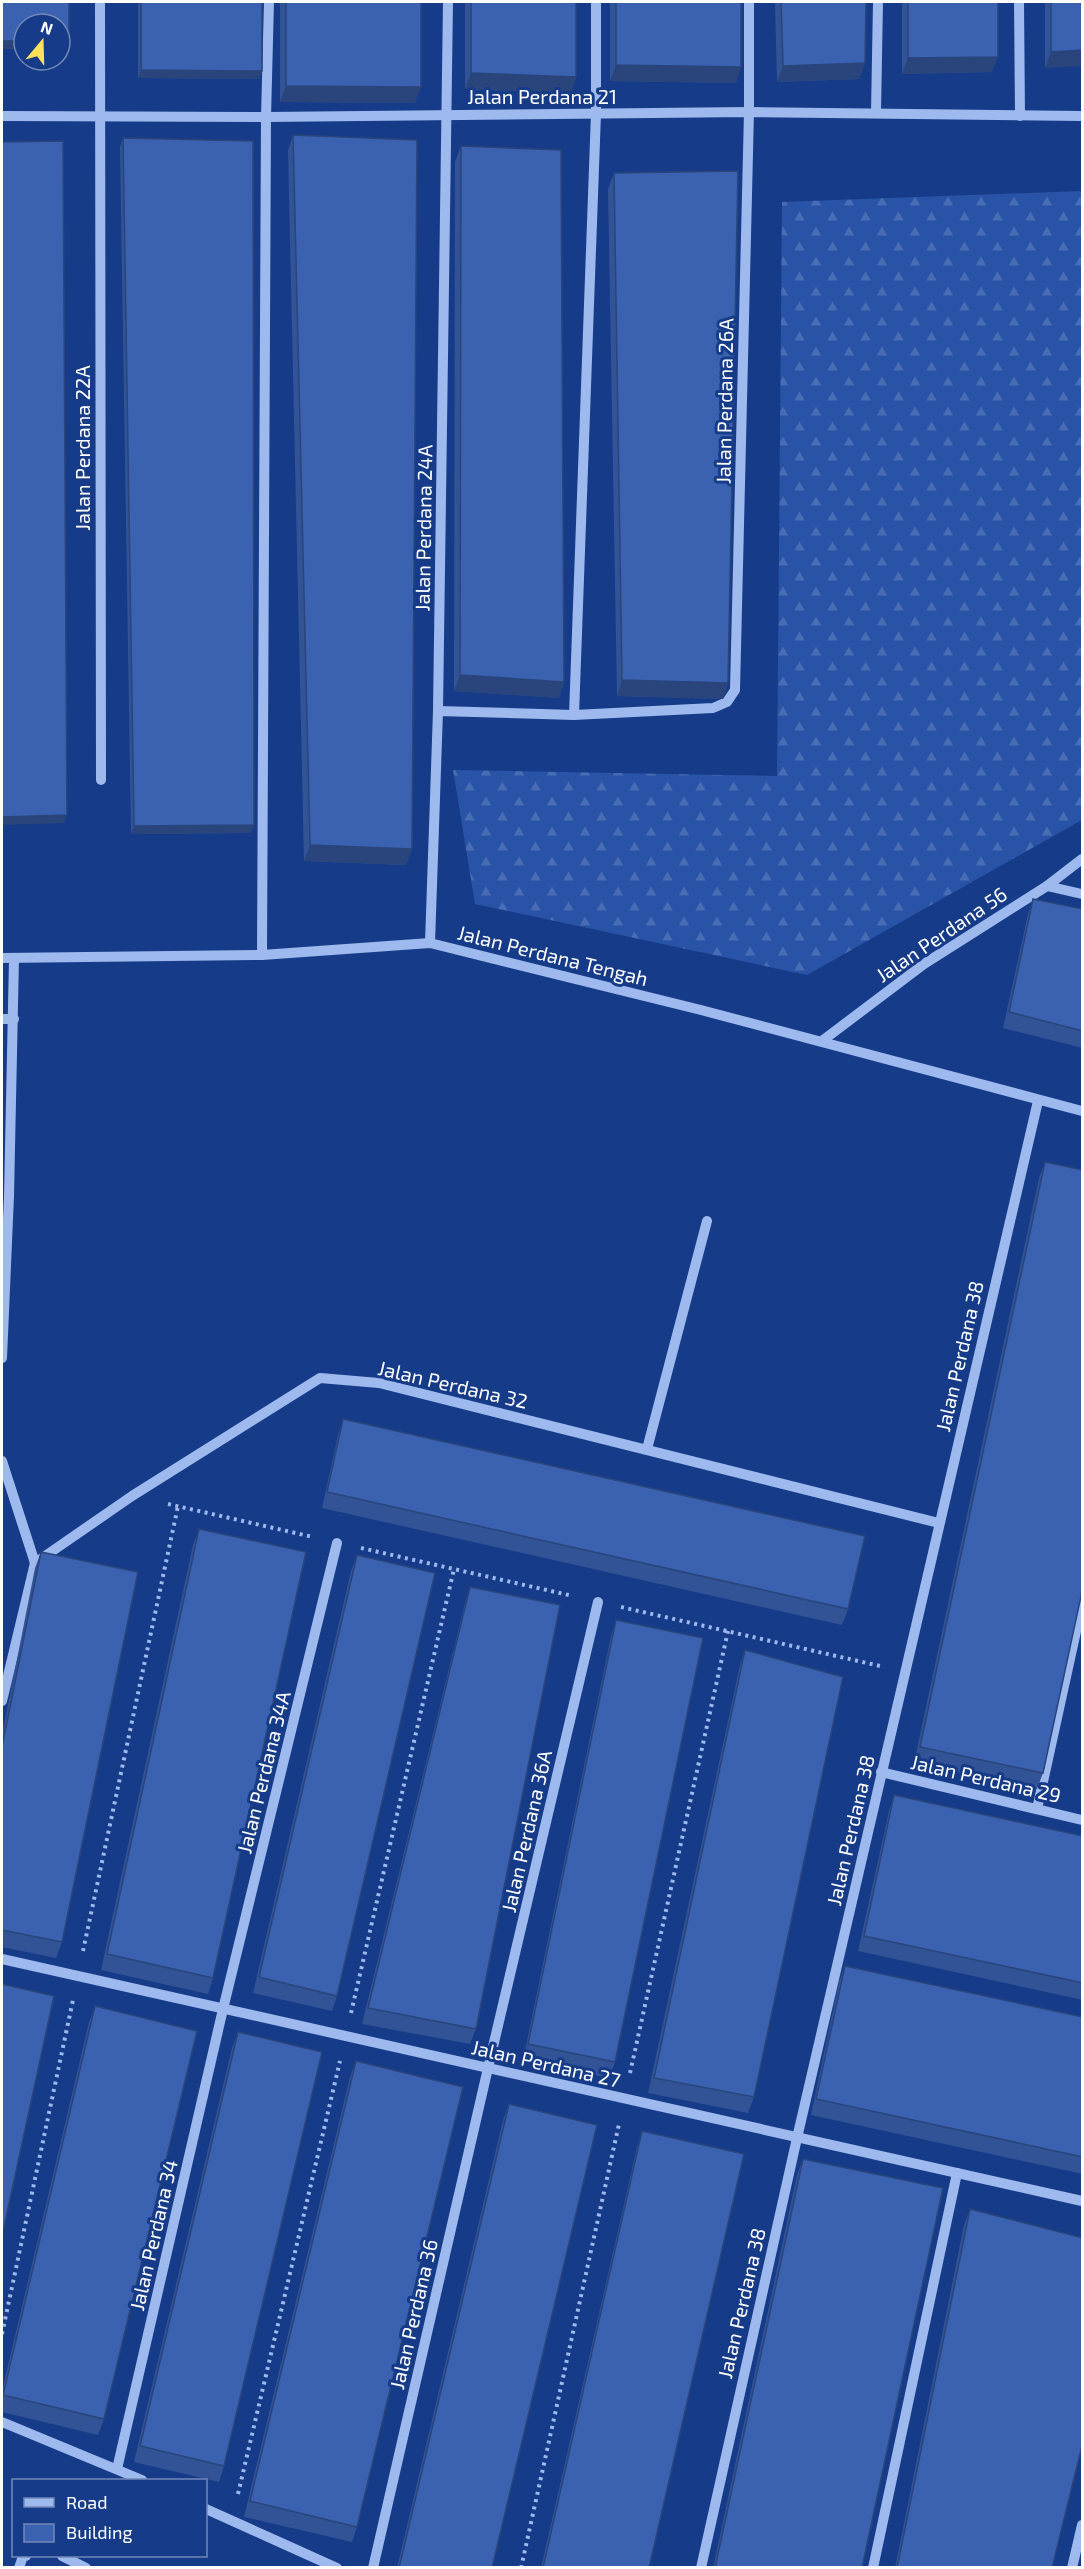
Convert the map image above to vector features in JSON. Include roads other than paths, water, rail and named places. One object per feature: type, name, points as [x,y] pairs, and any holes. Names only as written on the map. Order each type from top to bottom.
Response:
[{"type":"street","name":"Jalan Perdana 22A","points":[[100,2],[101,780]]},
{"type":"street","points":[[262,955],[266,117],[269,2]]},
{"type":"street","name":"Jalan Perdana 24A","points":[[430,943],[438,711],[448,2]]},
{"type":"street","points":[[438,711],[574,715],[596,113],[596,2]]},
{"type":"street","name":"Jalan Perdana 26A","points":[[574,715],[712,708],[727,702],[735,690],[749,112],[749,2]]},
{"type":"street","points":[[876,112],[878,2]]},
{"type":"street","points":[[1019,2],[1020,116]]},
{"type":"street","name":"Jalan Perdana 21","points":[[2,117],[749,112],[1083,116]]},
{"type":"street","name":"Jalan Perdana 56","points":[[822,1041],[924,964],[1047,886],[1083,859]]},
{"type":"street","points":[[1047,886],[1083,894]]},
{"type":"street","name":"Jalan Perdana Tengah","points":[[2,958],[262,955],[430,943],[822,1041],[1038,1101],[1083,1111]]},
{"type":"street","points":[[2,1358],[5,1196],[14,1019],[14,958]]},
{"type":"street","points":[[2,1019],[14,1019]]},
{"type":"street","name":"Jalan Perdana 38","points":[[701,2568],[881,1772],[1038,1101]]},
{"type":"street","points":[[648,1449],[707,1221]]},
{"type":"street","name":"Jalan Perdana 32","points":[[35,1563],[132,1496],[320,1378],[379,1383],[939,1523]]},
{"type":"street","points":[[2,1461],[35,1563],[2,1701]]},
{"type":"street","name":"Jalan Perdana 34A","points":[[223,2009],[337,1543]]},
{"type":"street","name":"Jalan Perdana 36A","points":[[488,2068],[598,1602]]},
{"type":"street","points":[[1037,1809],[1083,1604]]},
{"type":"street","name":"Jalan Perdana 29","points":[[881,1772],[1083,1820]]},
{"type":"street","name":"Jalan Perdana 27","points":[[2,1959],[1083,2201]]},
{"type":"street","points":[[837,1966],[849,1968]]},
{"type":"street","name":"Jalan Perdana 34","points":[[117,2469],[223,2009]]},
{"type":"street","name":"Jalan Perdana 36","points":[[374,2568],[488,2068]]},
{"type":"street","points":[[873,2568],[957,2173]]},
{"type":"street","points":[[2,2422],[138,2479]]},
{"type":"street","points":[[207,2509],[337,2568]]},
{"type":"street","points":[[1072,2568],[1083,2525]]},
{"type":"street","points":[[64,2557],[86,2568]]}]
